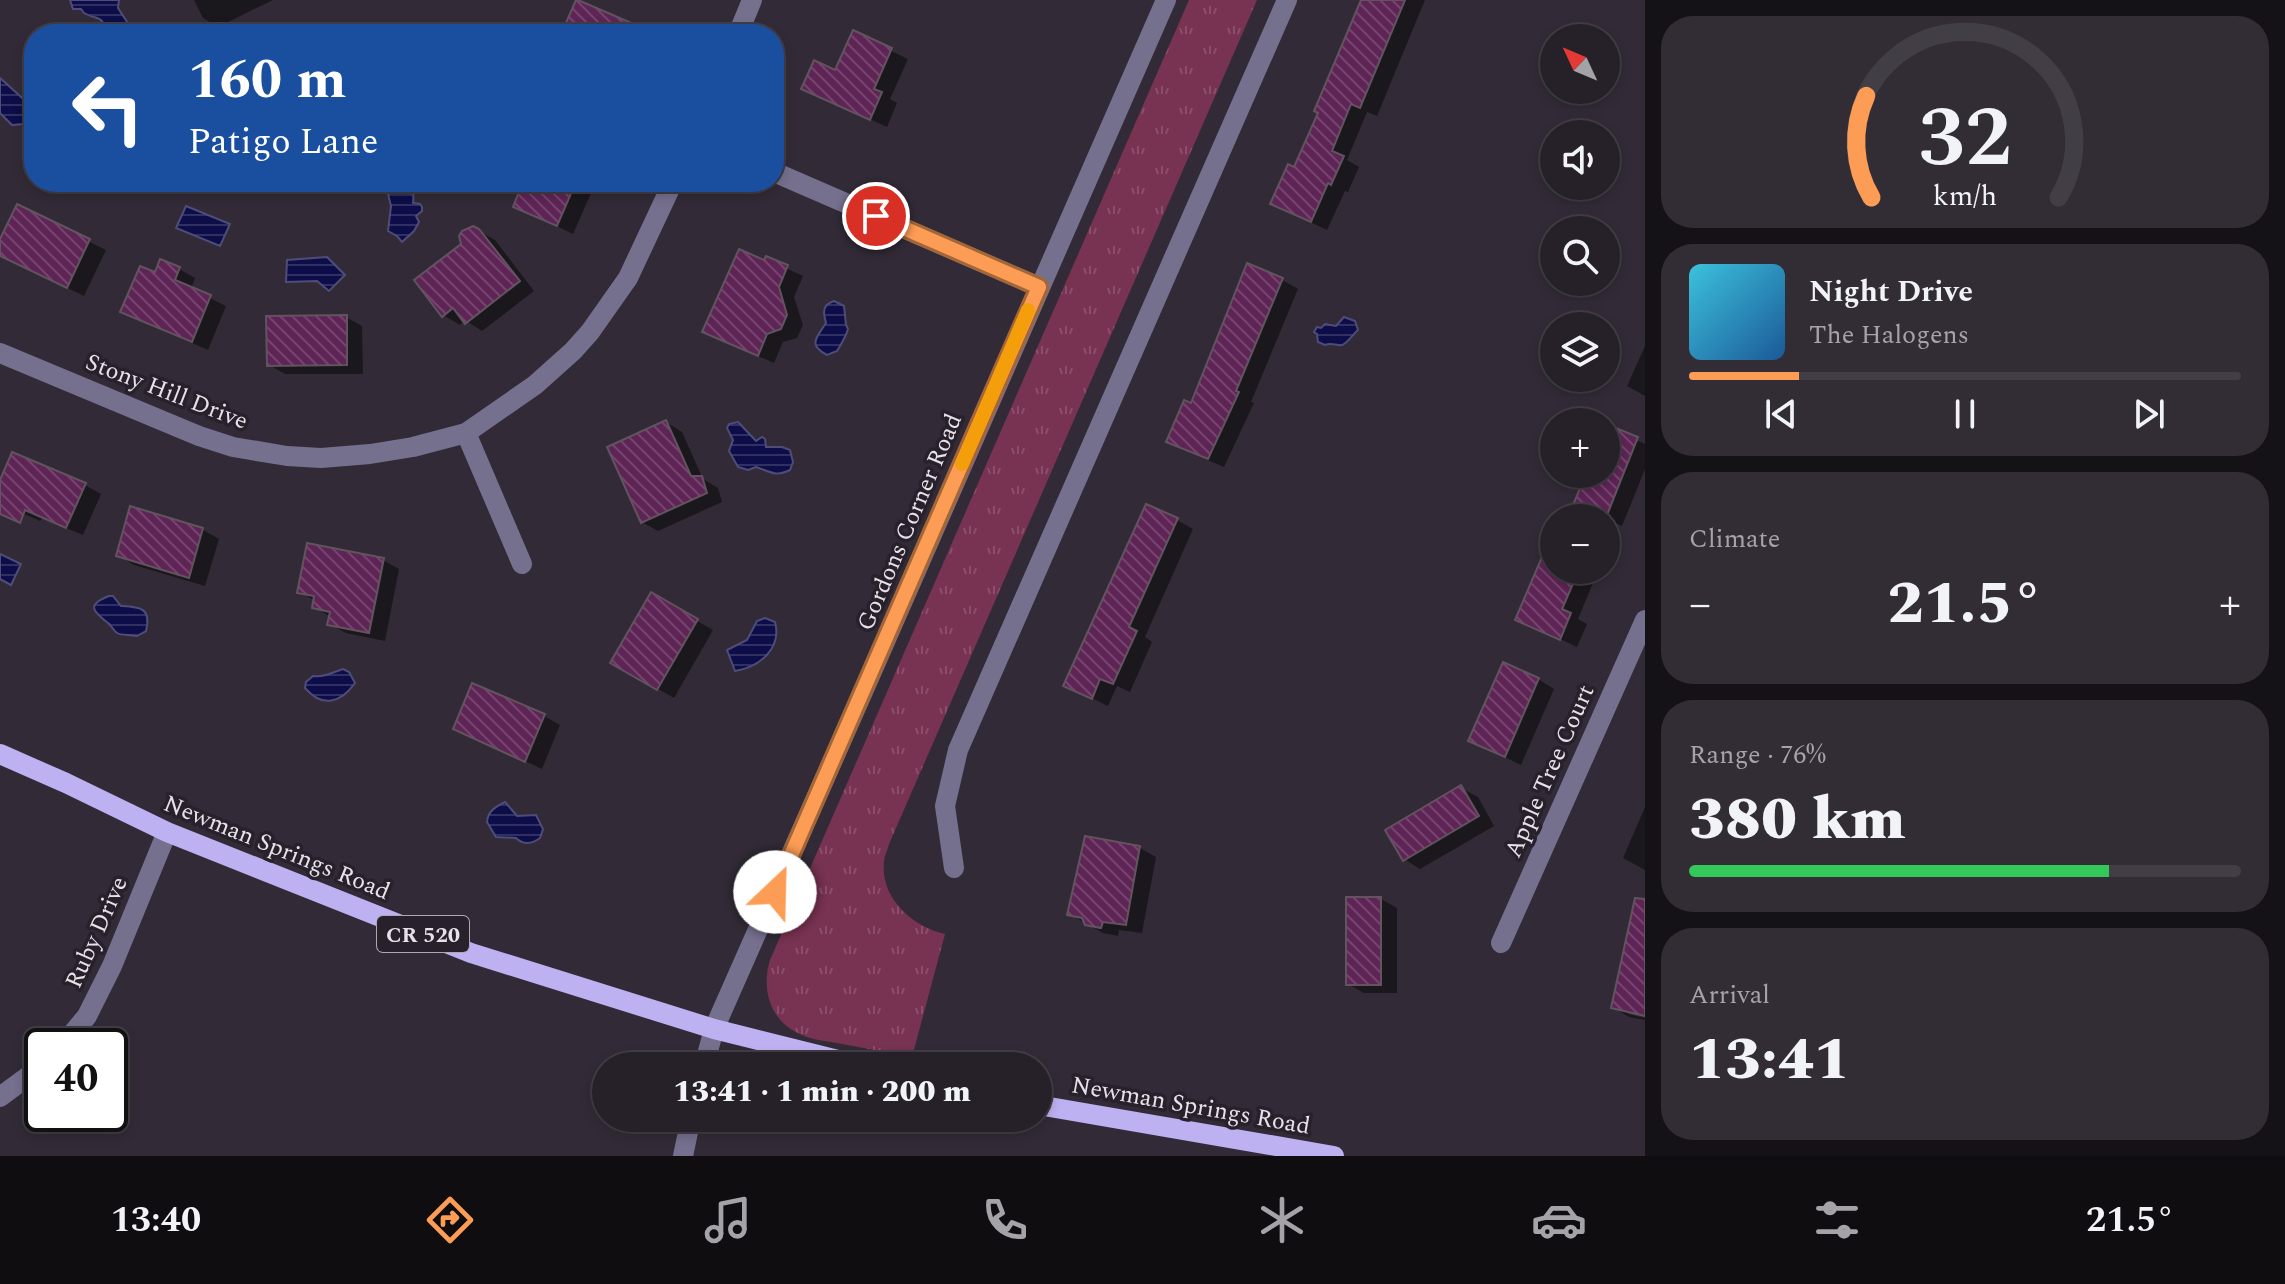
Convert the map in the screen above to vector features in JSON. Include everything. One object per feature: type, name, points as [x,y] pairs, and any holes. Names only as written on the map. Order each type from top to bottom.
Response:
[{"type":"main road","name":"Newman Springs Road","points":[[0,754],[167,832],[471,953],[714,1029],[806,1052]]},
{"type":"main road","name":"Newman Springs Road","points":[[1052,1107],[1334,1156]]},
{"type":"street","points":[[742,24],[752,0]]},
{"type":"street","name":"Gordons Corner Road","points":[[708,1052],[714,1029],[1166,0]]},
{"type":"street","points":[[954,868],[945,806],[958,750],[1287,0]]},
{"type":"street","points":[[784,176],[1039,287]]},
{"type":"street","name":"Stony Hill Drive","points":[[0,353],[199,436],[233,447],[321,458],[409,448],[466,433],[535,385],[573,351],[628,278],[668,192]]},
{"type":"street","points":[[466,433],[522,564]]},
{"type":"street","name":"Apple Tree Court","points":[[1501,943],[1645,620]]},
{"type":"street","name":"Ruby Drive","points":[[77,1028],[87,1016],[112,966],[167,832]]},
{"type":"street","points":[[0,1097],[24,1079]]},
{"type":"street","points":[[683,1156],[688,1132]]},
{"type":"green space","points":[[1189,0],[1257,0],[889,844],[884,875],[893,899],[921,925],[945,934],[913,1052],[884,1052],[818,1040],[790,1028],[781,1021],[770,1003],[767,971]]},
{"type":"shaded area","points":[[70,0],[119,0],[118,8],[128,24],[103,24],[81,9],[73,9]]},
{"type":"shaded area","points":[[0,78],[24,100],[24,124],[12,125],[0,113]]},
{"type":"shaded area","points":[[412,192],[413,203],[422,207],[416,216],[419,222],[414,231],[402,242],[388,231],[391,206],[388,194]]},
{"type":"shaded area","points":[[186,206],[230,224],[220,246],[176,228]]},
{"type":"shaded area","points":[[327,257],[345,275],[329,291],[317,281],[286,282],[287,260]]},
{"type":"shaded area","points":[[834,301],[844,306],[848,329],[837,351],[827,355],[817,348],[816,340],[826,323],[825,307]]},
{"type":"shaded area","points":[[1344,317],[1355,321],[1358,330],[1348,341],[1340,345],[1318,342],[1314,332],[1317,327],[1325,324],[1336,326]]},
{"type":"shaded area","points":[[738,422],[756,441],[762,437],[765,439],[766,447],[790,450],[793,462],[790,470],[777,473],[756,467],[748,470],[738,467],[729,451],[733,440],[727,428],[729,424]]},
{"type":"shaded area","points":[[0,554],[21,564],[11,585],[0,579]]},
{"type":"shaded area","points":[[113,596],[121,606],[142,610],[147,617],[146,631],[137,636],[116,632],[94,609],[97,602]]},
{"type":"shaded area","points":[[765,618],[775,622],[772,648],[760,661],[735,671],[727,650],[747,640],[757,621]]},
{"type":"shaded area","points":[[343,669],[349,672],[355,683],[338,699],[318,698],[305,688],[306,682],[313,676]]},
{"type":"shaded area","points":[[505,802],[517,816],[536,815],[543,829],[540,838],[528,843],[516,838],[496,837],[487,822],[488,818]]},
{"type":"building","points":[[578,0],[634,24],[565,24]]},
{"type":"building","points":[[1361,0],[1405,0],[1360,108],[1351,104],[1332,151],[1344,156],[1311,222],[1270,204],[1288,164],[1294,167]]},
{"type":"building","points":[[853,30],[892,48],[874,89],[882,92],[870,120],[801,89],[814,60],[835,70]]},
{"type":"building","points":[[519,192],[572,192],[557,226],[513,207]]},
{"type":"building","points":[[17,204],[90,239],[67,288],[0,256],[0,239]]},
{"type":"building","points":[[473,226],[479,229],[520,281],[465,324],[453,308],[442,317],[414,280],[461,244],[459,236],[462,231]]},
{"type":"building","points":[[739,249],[764,260],[766,256],[788,265],[779,287],[787,315],[781,329],[767,334],[758,356],[702,332]]},
{"type":"building","points":[[160,259],[180,267],[175,280],[211,295],[192,342],[120,312],[140,266],[155,272]]},
{"type":"building","points":[[1247,263],[1283,278],[1236,391],[1239,392],[1208,459],[1166,442],[1184,400],[1191,403]]},
{"type":"building","points":[[347,315],[347,365],[267,366],[266,316]]},
{"type":"building","points":[[666,420],[691,476],[702,476],[707,493],[641,523],[607,447]]},
{"type":"building","points":[[1620,430],[1638,437],[1620,482]]},
{"type":"building","points":[[12,452],[86,483],[66,528],[25,510],[20,523],[0,514],[0,480]]},
{"type":"building","points":[[1580,488],[1618,488],[1611,504],[1573,504]]},
{"type":"building","points":[[1146,504],[1178,518],[1129,627],[1137,631],[1113,684],[1100,679],[1092,699],[1063,686]]},
{"type":"building","points":[[130,506],[203,528],[189,578],[116,556]]},
{"type":"building","points":[[307,543],[384,558],[369,633],[327,625],[330,612],[312,608],[314,596],[297,593]]},
{"type":"building","points":[[1540,562],[1540,584],[1573,584],[1562,609],[1571,613],[1560,640],[1515,620]]},
{"type":"building","points":[[651,592],[698,619],[657,690],[610,663]]},
{"type":"building","points":[[1503,662],[1539,678],[1505,757],[1468,741]]},
{"type":"building","points":[[472,683],[545,714],[525,762],[453,729]]},
{"type":"building","points":[[1461,785],[1479,816],[1403,861],[1385,830]]},
{"type":"building","points":[[1085,836],[1140,846],[1126,925],[1103,922],[1101,928],[1085,925],[1082,918],[1067,915]]},
{"type":"building","points":[[1346,897],[1381,897],[1381,985],[1346,985]]},
{"type":"building","points":[[1635,898],[1645,899],[1645,1016],[1611,1008]]},
{"type":"slow traffic","points":[[962,464],[1028,310]]},
{"type":"route","points":[[775,892],[1039,287],[876,216]]}]
